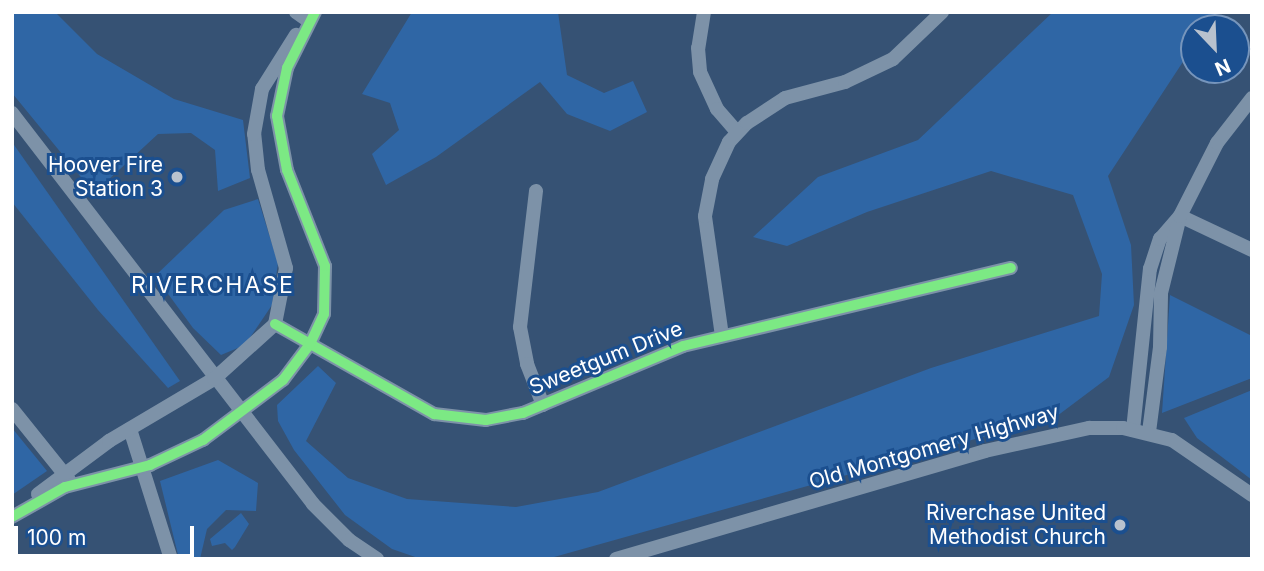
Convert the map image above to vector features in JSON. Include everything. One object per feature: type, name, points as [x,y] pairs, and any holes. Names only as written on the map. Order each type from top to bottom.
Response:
[{"type":"street","points":[[296,12],[312,17]]},
{"type":"street","points":[[704,12],[698,48],[700,72],[717,109],[737,132]]},
{"type":"street","points":[[722,336],[706,202],[717,165],[737,132],[785,98],[853,79],[893,60],[942,12]]},
{"type":"street","points":[[12,516],[68,479],[130,429],[214,379],[275,324],[286,268],[256,160],[255,119],[268,75],[312,17]]},
{"type":"street","points":[[68,479],[144,466],[190,447],[242,414],[283,380],[310,344],[324,314],[325,266],[287,170],[277,116],[287,68],[312,17]]},
{"type":"street","points":[[1133,429],[1150,269],[1160,239],[1180,216],[1227,127],[1252,98]]},
{"type":"street","points":[[12,113],[313,505],[337,530],[377,559]]},
{"type":"street","points":[[536,191],[520,327],[527,364],[543,405]]},
{"type":"street","points":[[1180,216],[1252,250]]},
{"type":"street","points":[[1149,432],[1160,347],[1161,293],[1180,216]]},
{"type":"street","name":"Sweetgum Drive","points":[[275,324],[434,414],[486,420],[543,405],[633,363],[722,336],[1011,268]]},
{"type":"street","points":[[12,409],[68,479]]},
{"type":"street","name":"Old Montgomery Highway","points":[[616,559],[1028,439],[1089,428],[1149,432],[1190,450],[1252,495]]},
{"type":"street","points":[[130,429],[144,466],[171,559]]},
{"type":"shaded area","points":[[12,12],[55,12],[97,54],[174,99],[243,120],[250,178],[218,191],[215,150],[191,133],[158,134],[94,193],[12,93]]},
{"type":"shaded area","points":[[412,12],[558,12],[567,75],[604,93],[633,81],[647,112],[610,131],[567,114],[540,82],[436,157],[386,185],[372,154],[399,130],[390,103],[362,94]]},
{"type":"shaded area","points":[[1053,12],[1217,12],[1180,14],[1180,66],[1108,176],[1131,245],[1134,305],[1109,377],[1057,416],[547,559],[421,559],[392,549],[345,515],[294,450],[278,421],[277,405],[318,366],[336,383],[306,441],[348,478],[407,499],[516,507],[598,492],[931,368],[1099,316],[1102,274],[1073,195],[991,171],[867,212],[787,246],[753,237],[818,177],[918,140]]},
{"type":"shaded area","points":[[12,142],[180,381],[168,388],[98,310],[12,202]]},
{"type":"shaded area","points":[[258,199],[278,263],[272,305],[245,345],[221,355],[193,328],[155,276],[224,210]]},
{"type":"shaded area","points":[[1170,295],[1252,336],[1252,378],[1162,413]]},
{"type":"shaded area","points":[[1252,390],[1252,480],[1197,438],[1184,418]]},
{"type":"shaded area","points":[[12,428],[47,471],[12,495]]},
{"type":"shaded area","points":[[218,460],[258,483],[256,511],[226,510],[207,529],[200,559],[179,559],[160,481]]},
{"type":"shaded area","points":[[241,513],[249,524],[235,547],[232,550],[225,543],[212,546],[210,539]]},
{"type":"cycle path","points":[[12,517],[65,487],[150,465],[203,440],[283,380],[310,344],[324,314],[325,266],[287,170],[277,116],[287,68],[315,12]]},
{"type":"cycle path","points":[[275,324],[434,414],[486,420],[523,413],[683,346],[1011,268]]},
{"type":"place","name":"Hoover Fire Station 3","points":[[177,177]]},
{"type":"place","name":"Riverchase United Methodist Church","points":[[1120,525]]},
{"type":"district","name":"RIVERCHASE","points":[[213,285]]}]
